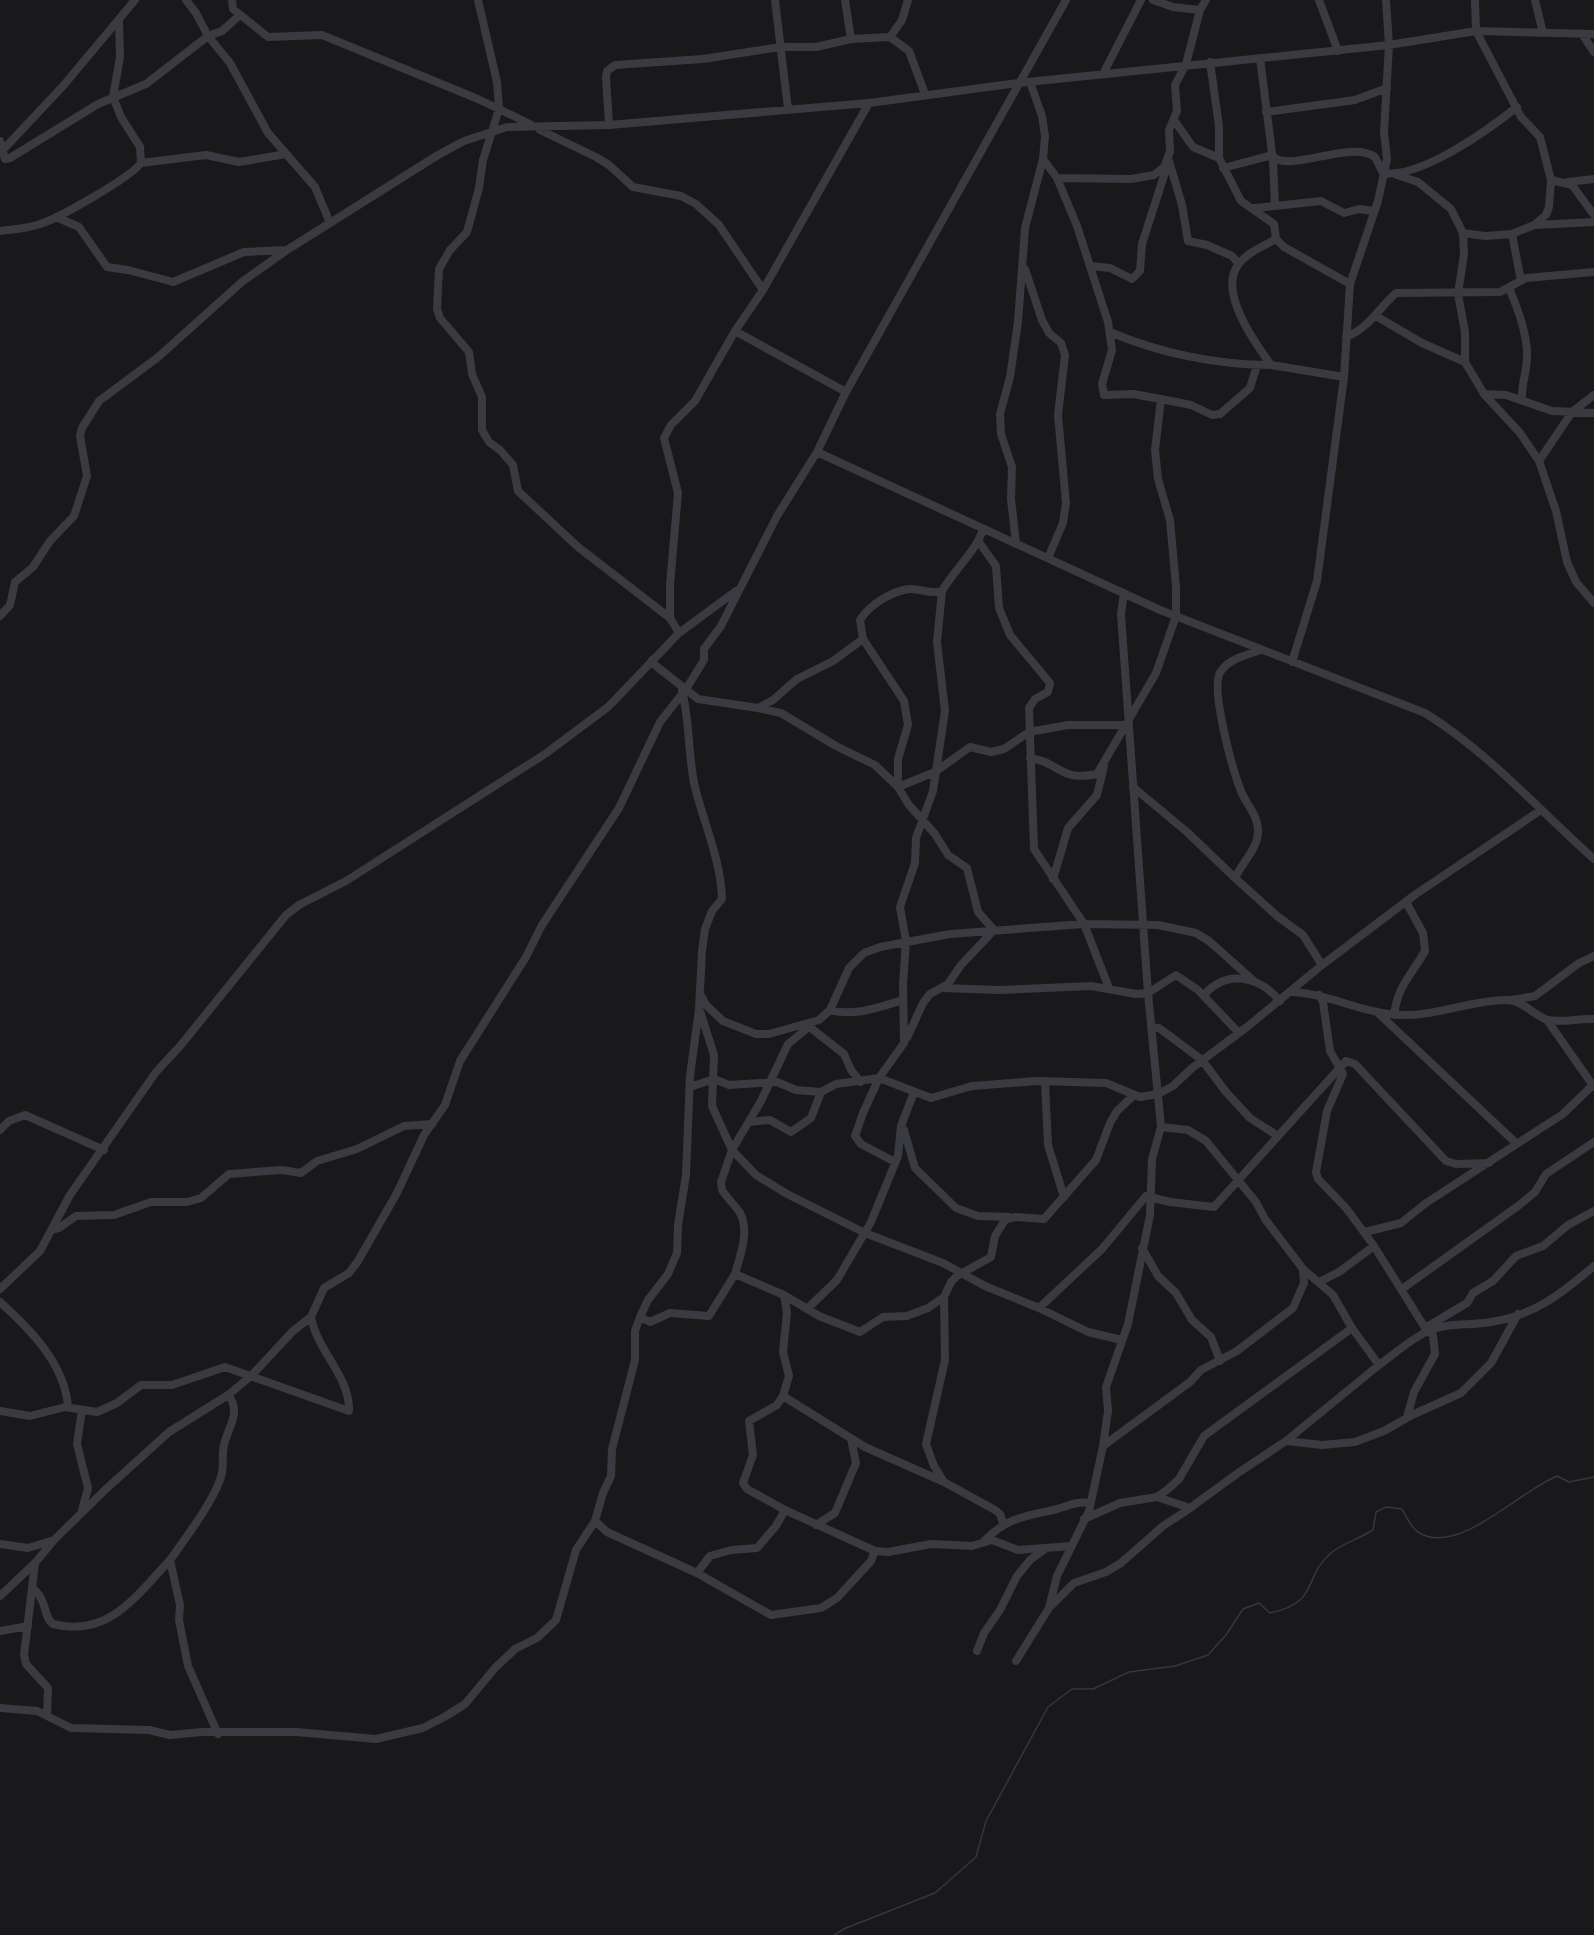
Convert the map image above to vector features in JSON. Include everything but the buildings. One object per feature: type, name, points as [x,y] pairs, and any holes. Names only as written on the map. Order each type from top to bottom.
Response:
[{"type":"street","points":[[1,152],[63,86],[135,0]]},
{"type":"street","points":[[186,0],[208,36],[230,63],[258,117],[315,187],[330,223]]},
{"type":"street","points":[[232,0],[233,9],[268,38],[322,36],[499,109],[596,156],[637,189],[681,196],[696,204],[720,225],[763,291]]},
{"type":"street","points":[[478,0],[497,82],[499,109],[467,232],[450,250],[439,269],[436,296],[440,318],[468,352],[472,374],[482,397],[482,430],[489,442],[505,454],[513,465],[518,491],[578,547],[670,618],[679,633]]},
{"type":"street","points":[[775,0],[788,109]]},
{"type":"street","points":[[845,0],[851,39]]},
{"type":"street","points":[[890,37],[902,20],[909,0]]},
{"type":"street","points":[[0,1596],[35,1563],[54,1540],[169,1432],[228,1395],[251,1376],[293,1331],[311,1317],[324,1288],[349,1273],[358,1261],[432,1124],[445,1105],[460,1061],[520,967],[542,925],[619,808],[660,722],[704,660],[704,649],[721,626],[736,591],[777,516],[817,452],[846,392],[1066,0]]},
{"type":"street","points":[[1103,74],[1141,0]]},
{"type":"street","points":[[1153,0],[1173,7],[1200,10]]},
{"type":"street","points":[[1090,266],[1110,268],[1132,279],[1137,277],[1140,271],[1142,244],[1161,191],[1169,159],[1169,130],[1177,111],[1175,86],[1186,64],[1200,10],[1206,0]]},
{"type":"street","points":[[1319,0],[1338,51]]},
{"type":"street","points":[[1292,662],[1317,581],[1344,377],[1350,284],[1373,211],[1386,159],[1384,132],[1389,45],[1386,0]]},
{"type":"street","points":[[1535,0],[1544,33]]},
{"type":"street","points":[[1462,233],[1485,236],[1512,234],[1534,225],[1546,215],[1549,207],[1551,180],[1540,137],[1521,117],[1476,31],[1477,1]]},
{"type":"street","points":[[0,141],[1,152],[5,159],[10,158],[113,97],[146,84],[208,36],[222,31],[240,15]]},
{"type":"street","points":[[119,21],[120,57],[113,97],[121,117],[140,147],[141,163]]},
{"type":"street","points":[[0,616],[10,604],[15,582],[33,567],[50,541],[74,516],[87,476],[80,436],[82,428],[99,401],[158,358],[243,281],[287,250],[438,155],[492,130],[507,127],[609,125],[869,103],[925,94],[1186,64],[1389,45],[1476,31],[1594,34]]},
{"type":"street","points":[[1582,34],[1594,52]]},
{"type":"street","points":[[609,125],[606,77],[607,71],[615,65],[703,59],[780,47],[816,47],[851,39],[890,37],[909,51],[925,94]]},
{"type":"street","points":[[1260,58],[1272,155],[1275,206]]},
{"type":"street","points":[[1210,62],[1218,116],[1219,158],[1241,201],[1255,208],[1274,224],[1276,239],[1299,256],[1350,284]]},
{"type":"street","points":[[1016,544],[1011,499],[1012,467],[1002,434],[1000,414],[1010,377],[1023,266],[1025,228],[1043,159],[1045,136],[1042,116],[1030,82]]},
{"type":"street","points":[[1266,112],[1355,100],[1386,88]]},
{"type":"street","points":[[670,618],[670,584],[678,492],[664,438],[671,425],[694,401],[735,331],[763,291],[869,103]]},
{"type":"street","points":[[1397,175],[1471,142],[1516,107]]},
{"type":"street","points":[[1174,120],[1193,147],[1219,158]]},
{"type":"street","points":[[1272,155],[1278,162],[1286,163],[1314,156],[1359,152],[1376,157],[1383,173]]},
{"type":"street","points":[[0,231],[39,225],[56,217],[129,175],[141,163],[206,155],[239,162],[286,153]]},
{"type":"street","points":[[1223,168],[1272,155]]},
{"type":"street","points":[[1043,159],[1057,178],[1077,226],[1110,332],[1112,350],[1102,384],[1104,395],[1133,394],[1191,405],[1212,415],[1220,414],[1250,388],[1257,365]]},
{"type":"street","points":[[1057,178],[1131,179],[1154,175],[1169,159]]},
{"type":"street","points":[[1169,159],[1182,205],[1188,241],[1207,245],[1232,256],[1238,263]]},
{"type":"street","points":[[1383,173],[1418,182],[1434,192],[1451,209],[1462,233],[1464,254],[1458,294],[1465,332],[1465,362],[1485,394],[1520,434],[1539,461],[1556,511],[1567,562],[1576,582],[1594,603]]},
{"type":"street","points":[[1551,180],[1568,182],[1594,179]]},
{"type":"street","points":[[1568,182],[1594,215]]},
{"type":"street","points":[[1255,208],[1321,201],[1344,213],[1359,209],[1373,211]]},
{"type":"street","points":[[56,217],[79,227],[107,267],[128,270],[166,282],[180,282],[244,252],[287,250]]},
{"type":"street","points":[[1534,225],[1594,222]]},
{"type":"street","points":[[1512,234],[1521,281]]},
{"type":"street","points":[[1271,365],[1244,324],[1234,300],[1235,270],[1238,263],[1276,239]]},
{"type":"street","points":[[1023,266],[1042,320],[1049,333],[1060,343],[1065,355],[1058,415],[1066,502],[1063,523],[1048,558]]},
{"type":"street","points":[[1346,337],[1356,333],[1376,316],[1396,293],[1500,292],[1526,278],[1594,272]]},
{"type":"street","points":[[1509,288],[1521,322],[1527,357],[1522,381],[1522,400]]},
{"type":"street","points":[[1376,316],[1414,339],[1465,362]]},
{"type":"street","points":[[735,331],[846,392]]},
{"type":"street","points":[[1110,332],[1134,343],[1190,356],[1271,365],[1344,377]]},
{"type":"street","points":[[1485,394],[1522,400],[1552,411],[1594,413]]},
{"type":"street","points":[[1539,461],[1572,411],[1594,395]]},
{"type":"street","points":[[1053,879],[1068,828],[1096,795],[1104,766],[1156,673],[1176,616],[1176,587],[1170,520],[1158,479],[1155,450],[1161,399]]},
{"type":"street","points":[[817,452],[1176,616],[1425,713],[1470,746],[1594,859]]},
{"type":"street","points":[[904,1043],[903,1000],[906,941],[901,901],[915,863],[916,838],[933,791],[945,711],[937,642],[942,591],[957,566],[979,542],[983,529]]},
{"type":"street","points":[[979,542],[996,566],[999,608],[1010,634],[1050,683],[1048,692],[1035,699],[1029,708],[1033,845],[1084,924],[1109,988]]},
{"type":"street","points":[[898,787],[897,759],[908,725],[904,701],[863,639],[860,620],[881,600],[906,589],[934,593],[942,591]]},
{"type":"street","points":[[0,1289],[40,1251],[70,1195],[104,1150],[156,1072],[181,1045],[286,915],[299,905],[346,881],[545,754],[608,707],[679,633],[736,591]]},
{"type":"street","points":[[1049,1608],[1057,1576],[1090,1503],[1103,1446],[1108,1411],[1106,1387],[1122,1340],[1153,1197],[1152,1159],[1161,1127],[1127,722],[1121,614],[1125,593]]},
{"type":"street","points":[[758,708],[773,700],[797,679],[833,662],[863,639]]},
{"type":"street","points":[[1235,878],[1257,842],[1258,828],[1251,807],[1241,791],[1220,716],[1217,680],[1220,671],[1233,660],[1261,650]]},
{"type":"street","points":[[652,660],[684,690],[698,699],[781,713],[836,746],[875,765],[898,787],[921,821],[935,834],[948,855],[967,868],[978,912],[994,930]]},
{"type":"street","points":[[0,1708],[18,1711],[37,1710],[71,1728],[149,1730],[170,1735],[202,1732],[218,1734],[296,1732],[376,1739],[436,1723],[465,1704],[495,1668],[515,1649],[537,1638],[556,1620],[576,1550],[595,1521],[603,1493],[611,1476],[612,1449],[635,1360],[636,1331],[640,1317],[648,1300],[668,1274],[677,1253],[678,1225],[686,1175],[690,1087],[701,993],[705,929],[712,911],[722,899],[722,877],[703,821],[694,781],[689,717],[684,690]]},
{"type":"street","points":[[898,787],[935,772],[966,748],[975,747],[988,752],[997,751],[1029,732],[1068,725],[1127,722]]},
{"type":"street","points":[[1030,758],[1041,759],[1056,770],[1072,777],[1097,774],[1104,766]]},
{"type":"street","points":[[1133,787],[1303,935],[1322,965]]},
{"type":"street","points":[[690,1087],[714,1079],[729,1085],[769,1082],[796,1090],[821,1092],[836,1084],[879,1078],[931,1098],[972,1086],[1045,1082],[1113,1084],[1134,1095],[1158,1094],[1173,1086],[1202,1060],[1292,992],[1322,965],[1406,902],[1541,810]]},
{"type":"street","points":[[1394,1015],[1396,998],[1403,982],[1425,951],[1423,933],[1406,902]]},
{"type":"street","points":[[640,1317],[650,1322],[670,1313],[710,1317],[735,1274],[743,1245],[744,1226],[740,1213],[722,1190],[721,1182],[732,1150],[749,1122],[788,1044],[830,1010],[849,968],[858,959],[880,947],[906,941],[994,930],[1084,924],[1158,925],[1196,933],[1209,941],[1255,982]]},
{"type":"street","points":[[895,1162],[856,1140],[862,1113],[879,1078],[904,1043],[930,994],[942,988],[994,930]]},
{"type":"street","points":[[1292,992],[1319,995],[1394,1015],[1426,1014],[1448,1008],[1534,996],[1579,963],[1594,956]]},
{"type":"street","points":[[942,988],[1000,990],[1091,986],[1128,993],[1148,993],[1176,975],[1183,977],[1203,995],[1239,1033]]},
{"type":"street","points":[[1203,995],[1219,982],[1233,979],[1255,982],[1269,988],[1280,1001]]},
{"type":"street","points":[[701,993],[714,1013],[739,1029],[756,1034],[769,1034],[808,1026]]},
{"type":"street","points":[[1319,995],[1323,1002],[1330,1051],[1343,1074],[1327,1111],[1316,1172],[1318,1179],[1365,1232],[1426,1329],[1433,1335],[1435,1354],[1414,1392],[1407,1417]]},
{"type":"street","points":[[830,1010],[840,1013],[864,1011],[903,1000]]},
{"type":"street","points":[[1365,1232],[1401,1223],[1406,1216],[1563,1114],[1594,1086],[1547,1020],[1510,1000]]},
{"type":"street","points":[[699,1010],[710,1038],[714,1079],[712,1106],[732,1150],[756,1175],[770,1185],[865,1233],[943,1263],[961,1274],[1088,1332],[1122,1340]]},
{"type":"street","points":[[1377,1012],[1517,1144]]},
{"type":"street","points":[[1547,1020],[1594,1019]]},
{"type":"street","points":[[808,1026],[843,1054],[851,1070],[861,1082]]},
{"type":"street","points":[[1151,1027],[1159,1028],[1202,1060],[1240,1107],[1278,1136]]},
{"type":"street","points":[[1039,1308],[1102,1250],[1145,1197],[1214,1207],[1346,1061],[1355,1064],[1446,1161],[1455,1164],[1489,1163]]},
{"type":"street","points":[[1045,1082],[1048,1145],[1064,1197]]},
{"type":"street","points":[[749,1122],[770,1120],[791,1132],[811,1118],[821,1092]]},
{"type":"street","points":[[807,1309],[830,1290],[865,1233],[895,1162],[901,1126],[914,1092]]},
{"type":"street","points":[[901,1126],[915,1168],[956,1208],[978,1216],[1044,1219],[1096,1160],[1110,1123],[1134,1095]]},
{"type":"street","points":[[0,1130],[9,1120],[25,1115],[104,1150]]},
{"type":"street","points":[[52,1230],[76,1216],[114,1215],[151,1202],[187,1202],[201,1198],[229,1174],[282,1170],[301,1173],[317,1161],[366,1146],[404,1126],[432,1124]]},
{"type":"street","points":[[1161,1127],[1188,1130],[1198,1135],[1238,1180],[1303,1269],[1333,1295],[1352,1328],[1379,1365]]},
{"type":"street","points":[[1402,1289],[1518,1206],[1535,1192],[1546,1174],[1594,1142]]},
{"type":"street","points":[[1016,1661],[1049,1608],[1074,1583],[1106,1572],[1121,1563],[1163,1526],[1286,1441],[1426,1329],[1467,1303],[1473,1293],[1493,1281],[1516,1256],[1543,1246],[1568,1225],[1594,1211]]},
{"type":"street","points":[[944,1482],[934,1466],[926,1444],[945,1360],[944,1297],[951,1282],[991,1257],[995,1236],[1005,1220],[1010,1217]]},
{"type":"street","points":[[1319,1282],[1340,1272],[1374,1246]]},
{"type":"street","points":[[1142,1248],[1158,1276],[1176,1293],[1192,1320],[1211,1337],[1220,1361]]},
{"type":"street","points":[[1426,1329],[1491,1322],[1548,1303],[1594,1266]]},
{"type":"street","points":[[1103,1446],[1190,1382],[1201,1371],[1220,1361],[1293,1308],[1304,1283],[1303,1269]]},
{"type":"street","points":[[735,1274],[860,1332],[888,1316],[907,1316],[918,1313],[944,1297]]},
{"type":"street","points":[[784,1295],[787,1312],[783,1352],[789,1376],[783,1396],[777,1406],[750,1421],[753,1455],[743,1483],[747,1489],[785,1510],[875,1551],[888,1552],[932,1544],[964,1547],[992,1540],[1012,1549],[1071,1546]]},
{"type":"street","points":[[0,1302],[59,1369],[68,1407]]},
{"type":"street","points":[[1286,1441],[1322,1445],[1355,1442],[1384,1431],[1407,1417],[1461,1393],[1491,1363],[1518,1314]]},
{"type":"street","points":[[0,1411],[30,1416],[68,1407],[82,1410],[105,1410],[141,1384],[172,1385],[225,1367],[349,1411],[346,1389],[317,1339],[311,1317]]},
{"type":"street","points":[[1084,1519],[1120,1503],[1157,1497],[1179,1479],[1204,1436],[1352,1328]]},
{"type":"street","points":[[32,1588],[43,1599],[47,1618],[53,1624],[90,1628],[136,1598],[170,1560],[205,1508],[222,1475],[224,1444],[235,1412],[234,1402],[228,1395]]},
{"type":"street","points":[[783,1396],[851,1439],[944,1482],[995,1510],[1000,1514],[1003,1523]]},
{"type":"street","points":[[81,1514],[88,1488],[77,1444],[82,1410]]},
{"type":"street","points":[[816,1525],[835,1513],[856,1463],[851,1439]]},
{"type":"street","points":[[1157,1497],[1178,1506],[1192,1507]]},
{"type":"street","points":[[981,1544],[1003,1523],[1071,1503],[1090,1503]]},
{"type":"street","points":[[697,1573],[710,1556],[731,1550],[757,1548],[776,1526],[785,1510]]},
{"type":"street","points":[[595,1521],[607,1532],[697,1573],[766,1614],[782,1615],[821,1608],[837,1599],[871,1561],[875,1551]]},
{"type":"street","points":[[0,1544],[28,1548],[54,1540]]},
{"type":"street","points":[[977,1652],[984,1633],[1000,1610],[1017,1576],[1030,1560],[1046,1548]]},
{"type":"street","points":[[170,1560],[180,1605],[179,1620],[186,1659],[218,1734]]},
{"type":"street","points":[[35,1563],[24,1660],[48,1688],[47,1714]]},
{"type":"street","points":[[0,1631],[28,1626]]},
{"type":"waterway","points":[[834,1935],[846,1928],[935,1893],[976,1857],[986,1821],[1048,1707],[1072,1689],[1093,1689],[1129,1672],[1175,1666],[1208,1655],[1226,1635],[1243,1609],[1259,1603],[1270,1613],[1297,1602],[1304,1596],[1322,1562],[1335,1550],[1373,1530],[1376,1512],[1386,1507],[1402,1509],[1411,1525],[1421,1534],[1441,1538],[1458,1534],[1475,1526],[1557,1476],[1569,1482],[1594,1477]]}]
